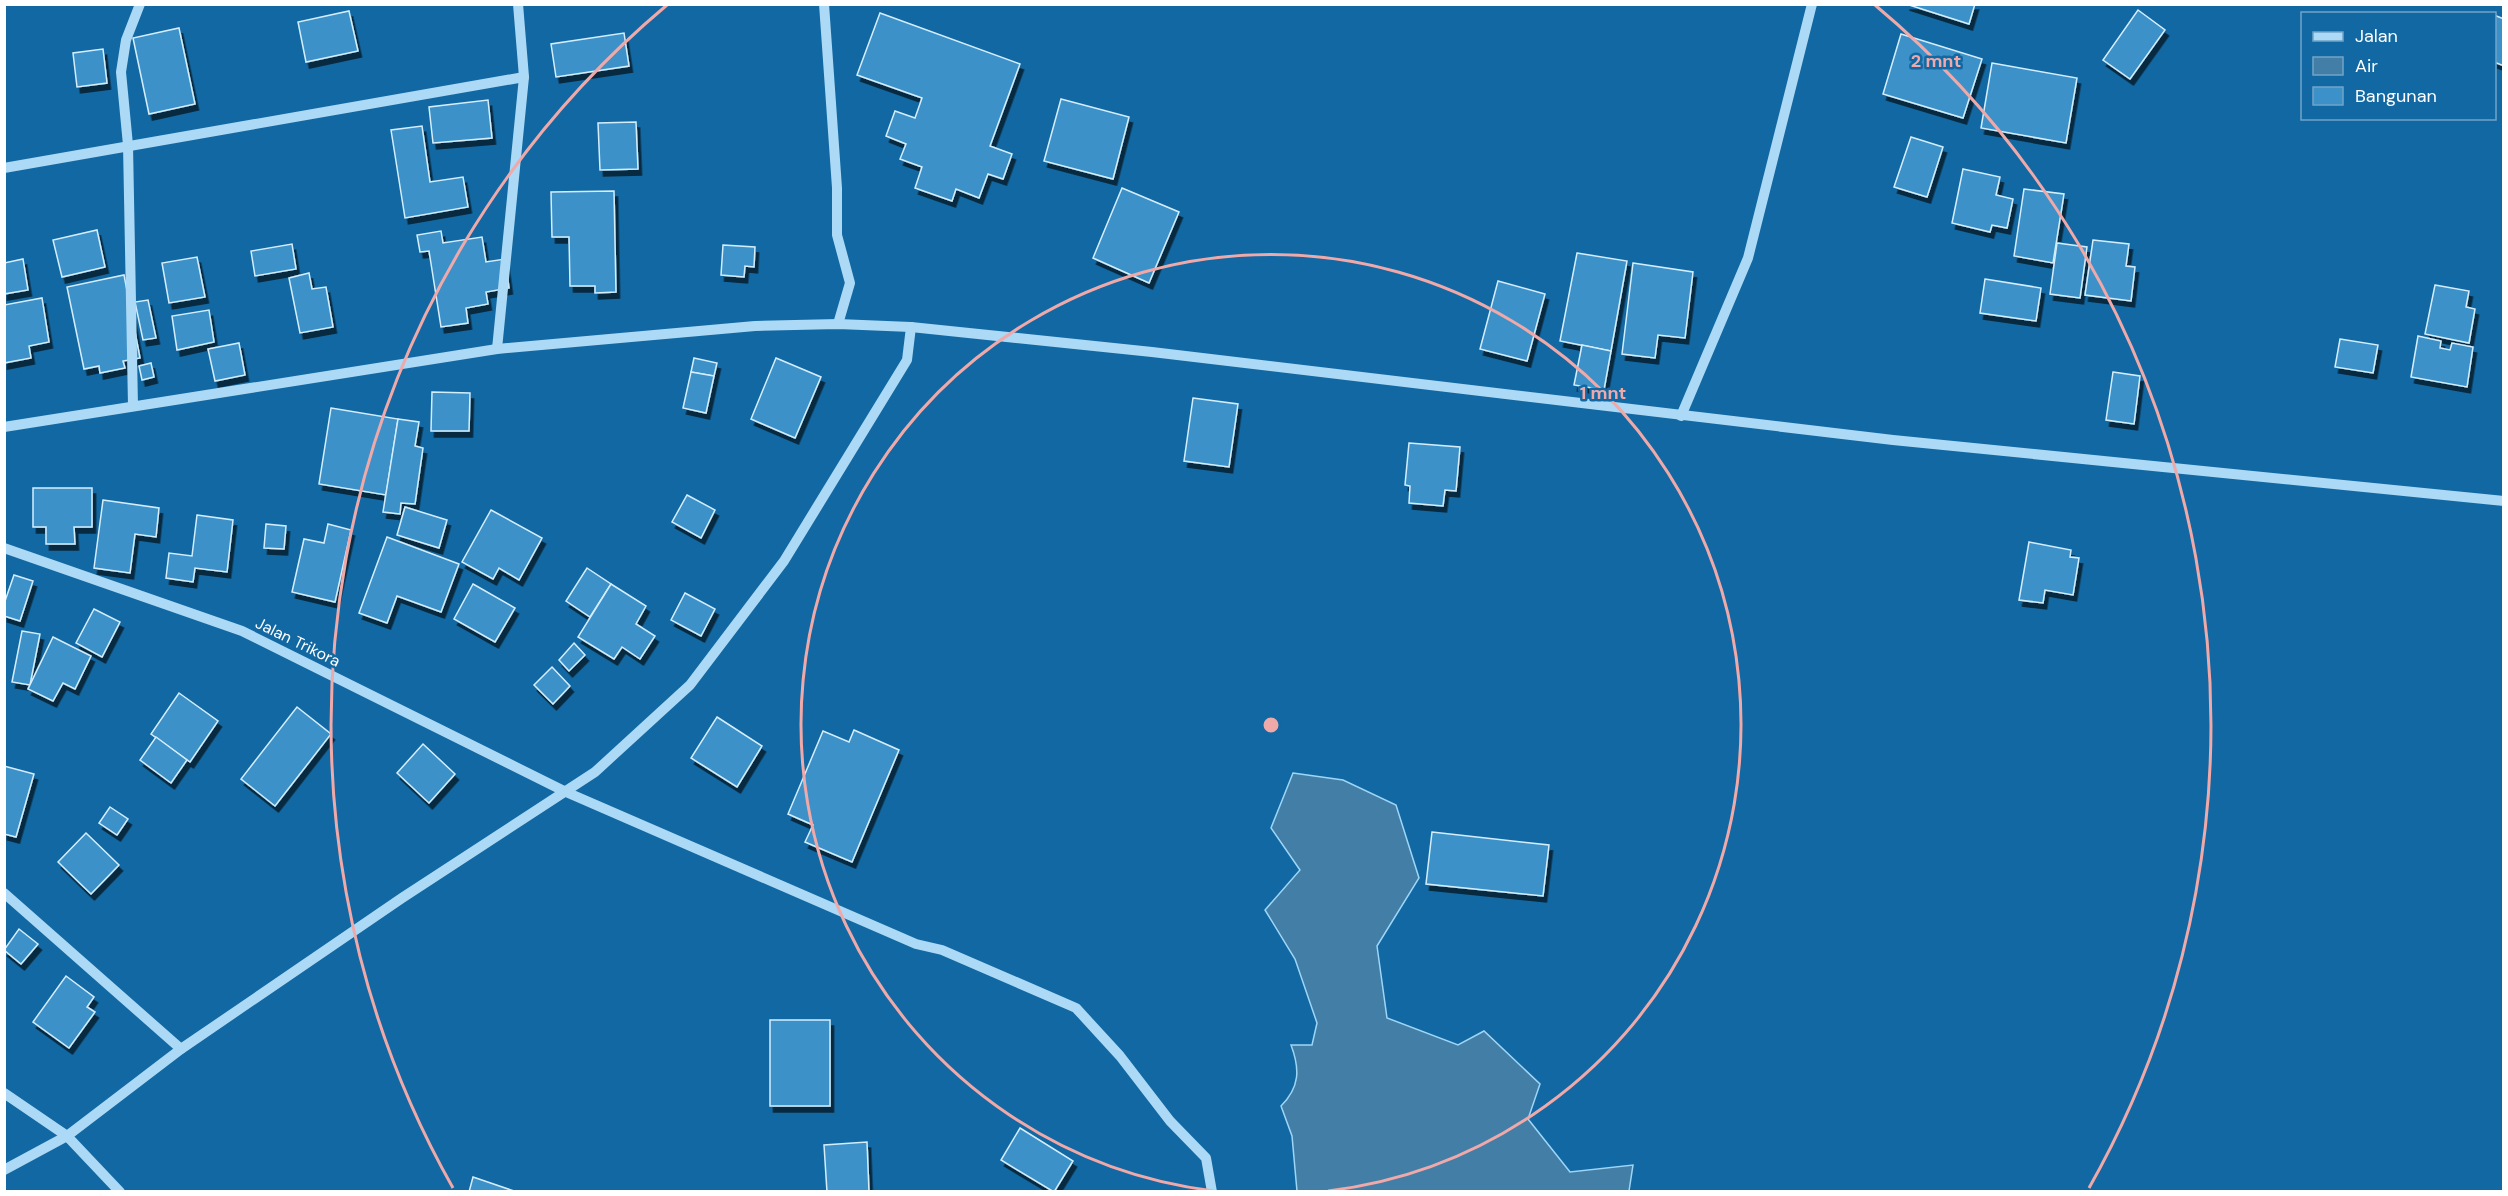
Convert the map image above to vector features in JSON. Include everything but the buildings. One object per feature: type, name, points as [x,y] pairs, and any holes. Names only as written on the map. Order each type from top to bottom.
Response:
[{"type":"street","points":[[133,406],[128,145],[122,58],[140,4]]},
{"type":"street","points":[[497,349],[524,77],[518,4]]},
{"type":"street","points":[[824,4],[837,188],[837,234],[850,284],[838,324]]},
{"type":"street","points":[[1681,416],[1748,258],[1812,4]]},
{"type":"street","points":[[4,168],[524,77]]},
{"type":"street","points":[[4,427],[497,349],[755,326],[838,324],[911,327],[1163,354],[1681,416],[2504,501]]},
{"type":"street","points":[[4,1170],[67,1136],[181,1049],[402,898],[595,772],[690,685],[784,561],[907,360],[911,327]]},
{"type":"street","name":"Jalan Trikora","points":[[4,548],[242,631],[566,792],[905,940],[942,950],[1076,1008],[1120,1056],[1170,1122],[1206,1158],[1212,1191]]},
{"type":"street","points":[[4,893],[181,1049]]},
{"type":"street","points":[[4,1093],[67,1136],[120,1191]]},
{"type":"water","points":[[1293,773],[1343,780],[1396,805],[1419,878],[1377,946],[1387,1018],[1458,1045],[1484,1031],[1540,1084],[1528,1119],[1570,1172],[1633,1165],[1629,1191],[1297,1191],[1292,1136],[1281,1106],[1295,1085],[1297,1070],[1291,1045],[1312,1045],[1317,1023],[1295,959],[1265,910],[1300,870],[1271,828]]}]
